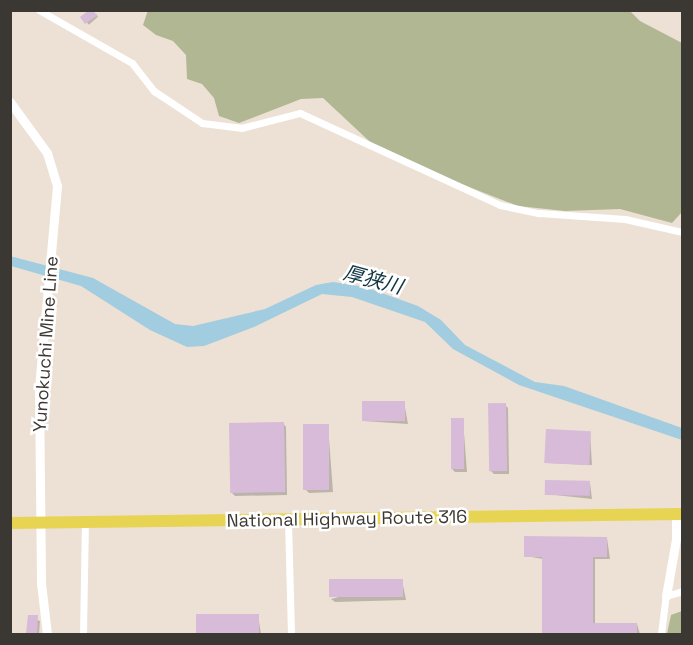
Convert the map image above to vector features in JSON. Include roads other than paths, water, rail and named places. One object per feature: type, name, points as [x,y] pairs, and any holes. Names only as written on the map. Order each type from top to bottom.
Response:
[{"type":"highway","name":"National Highway Route 316","points":[[10,523],[679,514]]},
{"type":"main road","name":"Yunokuchi Mine Line","points":[[10,102],[33,129],[53,169],[57,186],[39,388],[41,583],[47,634]]},
{"type":"main road","points":[[666,596],[679,514]]},
{"type":"street","points":[[39,10],[132,63],[154,91],[202,123],[241,128],[300,113],[313,116],[345,136],[500,205],[539,213],[626,219],[682,232]]},
{"type":"street","points":[[288,520],[291,634]]},
{"type":"street","points":[[83,634],[85,522]]},
{"type":"street","points":[[661,634],[666,596],[682,591]]},
{"type":"water","points":[[10,256],[93,278],[175,324],[193,326],[265,309],[316,285],[333,282],[365,287],[418,306],[441,320],[465,345],[535,382],[564,386],[682,428],[682,440],[519,385],[453,349],[425,322],[352,297],[322,294],[254,327],[204,346],[187,347],[150,330],[81,286],[11,266]]},
{"type":"water label","name":"厚狭川","points":[[373,280]]}]
